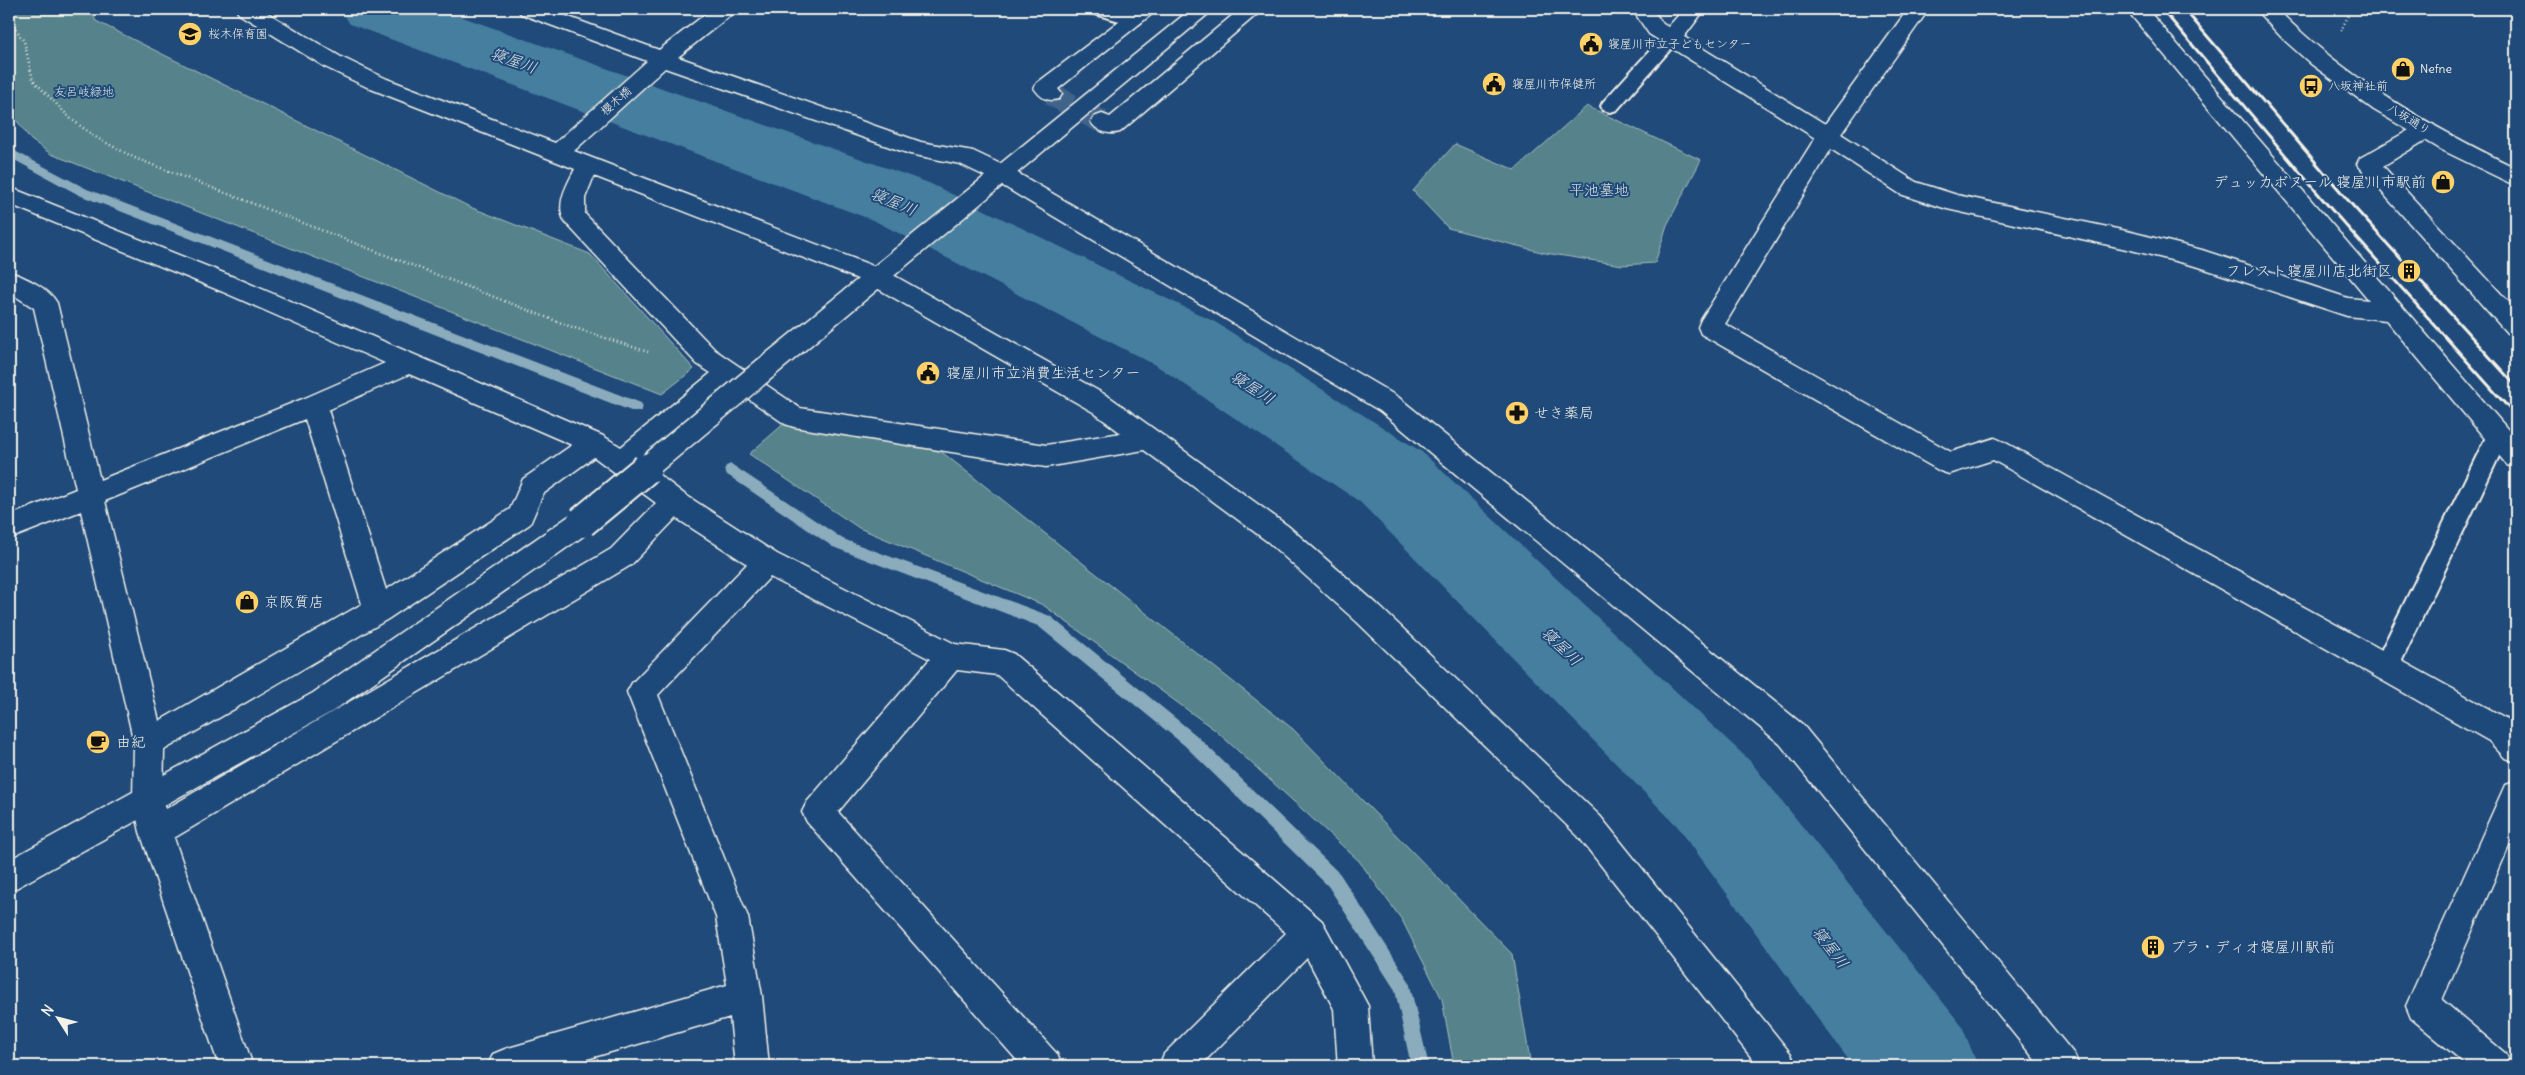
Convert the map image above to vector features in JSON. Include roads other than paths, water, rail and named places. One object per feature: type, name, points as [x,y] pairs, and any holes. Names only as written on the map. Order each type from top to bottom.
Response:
[{"type":"street","points":[[246,9],[333,62],[379,84],[588,166],[885,270],[1102,405],[1278,534],[1367,613],[1589,826],[1779,1066]]},
{"type":"street","points":[[528,9],[656,65],[918,149],[965,157],[1001,174],[1389,404],[1791,734],[2062,1066]]},
{"type":"street","name":"櫻木橋","points":[[557,154],[656,65],[725,9]]},
{"type":"street","points":[[9,877],[323,702],[582,522],[979,192],[1204,9]]},
{"type":"street","points":[[1102,122],[1112,127],[1254,9]]},
{"type":"street","points":[[1642,9],[1656,29],[1908,188],[1955,203],[2130,241],[2202,259],[2347,307],[2393,312]]},
{"type":"street","points":[[1671,38],[1696,9]]},
{"type":"street","points":[[1919,9],[1828,136],[1710,327],[1949,463],[1995,449],[2500,731],[2516,748]]},
{"type":"street","points":[[2136,9],[2516,457]]},
{"type":"street","name":"八坂通り","points":[[2265,9],[2329,69],[2426,130],[2514,175]]},
{"type":"street","points":[[1051,94],[1045,88],[1141,14]]},
{"type":"street","points":[[2426,130],[2368,164],[2516,326]]},
{"type":"street","points":[[588,166],[573,198],[573,216],[706,356],[794,417],[1046,456],[1147,438]]},
{"type":"street","points":[[9,195],[232,286],[594,443],[622,461],[674,502],[767,562],[951,656],[1004,663],[1310,932],[1351,1006],[1356,1066]]},
{"type":"street","points":[[9,281],[45,303],[149,743],[148,800],[156,832],[236,1066]]},
{"type":"street","points":[[9,528],[314,405],[409,363]]},
{"type":"street","points":[[622,461],[730,372]]},
{"type":"street","points":[[314,405],[378,610]]},
{"type":"street","points":[[149,743],[378,610],[520,516],[532,487],[594,443]]},
{"type":"street","points":[[156,832],[621,557],[674,502]]},
{"type":"street","points":[[752,1066],[745,996],[732,917],[642,692],[767,562]]},
{"type":"street","points":[[951,656],[818,812],[1045,1066]]},
{"type":"street","points":[[2494,1066],[2423,1006],[2516,795]]},
{"type":"street","points":[[1176,1066],[1310,932]]},
{"type":"street","points":[[505,1066],[745,996]]},
{"type":"lane","points":[[1097,9],[1141,14]]},
{"type":"lane","points":[[1610,106],[1671,38]]},
{"type":"lane","points":[[2386,667],[2498,435]]},
{"type":"waterway","name":"寝屋川","points":[[374,9],[902,202],[1186,344],[1391,477],[1714,794],[1922,1066]]},
{"type":"waterway","points":[[9,152],[83,192],[636,407]]},
{"type":"waterway","points":[[731,470],[838,543],[1044,621],[1190,740],[1334,880],[1403,987],[1420,1066]]},
{"type":"tunnel","points":[[1051,94],[1102,122]]},
{"type":"railway","points":[[2162,9],[2331,209],[2516,416]]},
{"type":"railway","points":[[2184,9],[2353,206],[2516,386]]},
{"type":"place","name":"桜木保育園","points":[[190,34]]},
{"type":"place","name":"寝屋川市立子どもセンター","points":[[1591,44]]},
{"type":"place","name":"Nefne","points":[[2403,69]]},
{"type":"place","name":"寝屋川市保健所","points":[[1494,84]]},
{"type":"place","name":"八坂神社前","points":[[2311,86]]},
{"type":"place","name":"デュッカボヌール 寝屋川市駅前","points":[[2443,182]]},
{"type":"place","name":"フレスト寝屋川店北街区","points":[[2409,271]]},
{"type":"place","name":"寝屋川市立消費生活センター","points":[[928,373]]},
{"type":"place","name":"せき薬局","points":[[1517,413]]},
{"type":"place","name":"京阪質店","points":[[247,602]]},
{"type":"place","name":"由紀","points":[[98,742]]},
{"type":"place","name":"プラ・ディオ寝屋川駅前","points":[[2153,947]]},
{"type":"park label","name":"友呂岐緑地","points":[[84,92]]},
{"type":"park label","name":"平池墓地","points":[[1599,190]]}]
